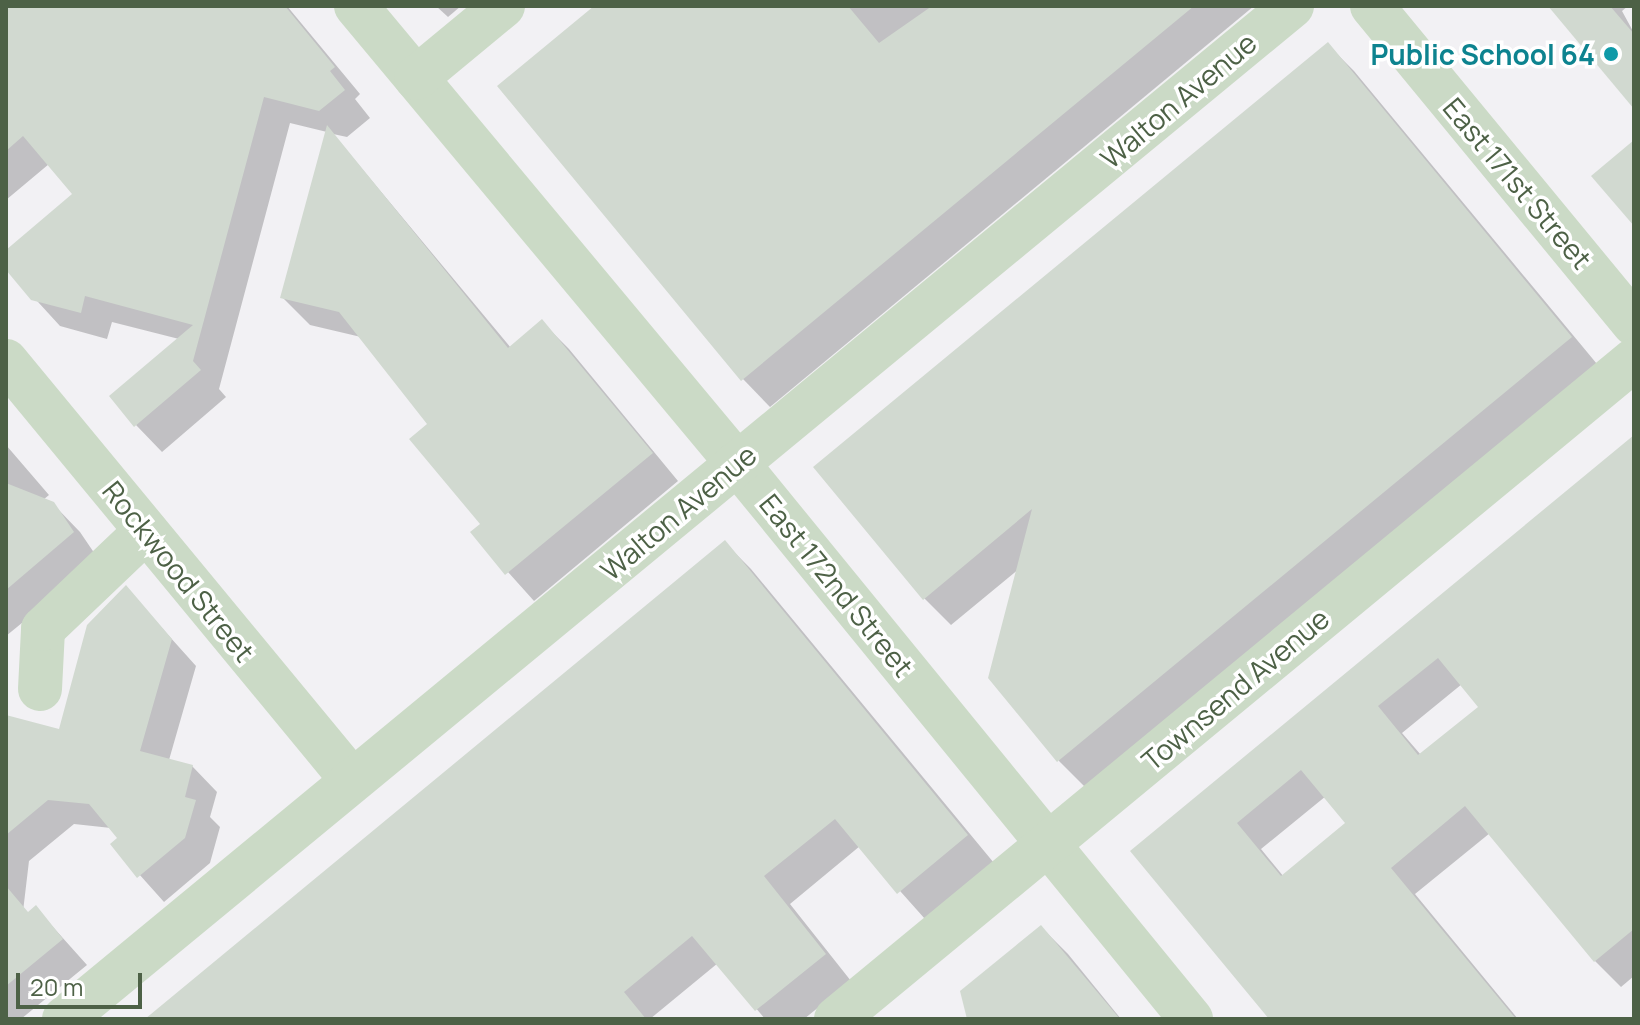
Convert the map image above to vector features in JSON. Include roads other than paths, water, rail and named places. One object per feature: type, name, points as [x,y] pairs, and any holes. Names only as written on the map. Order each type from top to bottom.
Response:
[{"type":"street","name":"East 172nd Street","points":[[356,6],[737,463],[1191,1019]]},
{"type":"street","points":[[416,78],[503,6]]},
{"type":"street","name":"Walton Avenue","points":[[64,1019],[1292,6]]},
{"type":"street","name":"East 171st Street","points":[[1372,6],[1634,324]]},
{"type":"street","name":"Townsend Avenue","points":[[836,1019],[1634,360]]},
{"type":"street","name":"Rockwood Street","points":[[6,361],[352,780]]},
{"type":"street","points":[[40,689],[43,629],[146,531]]},
{"type":"place","name":"Public School 64","points":[[1611,54]]}]
